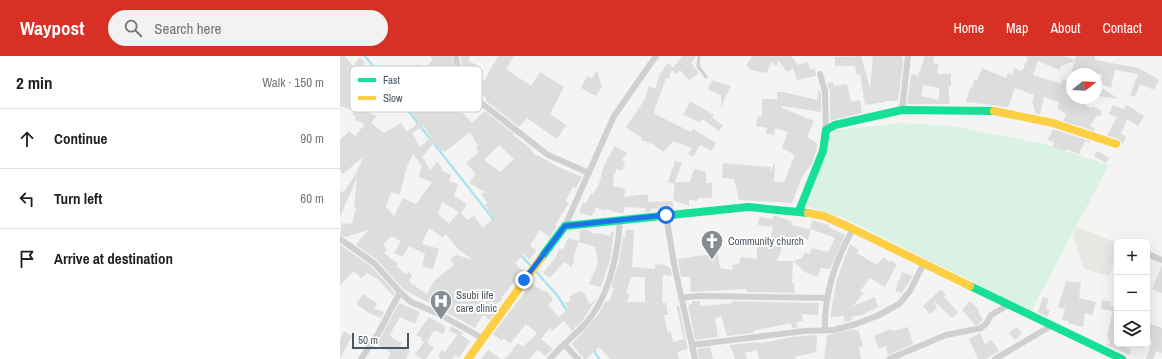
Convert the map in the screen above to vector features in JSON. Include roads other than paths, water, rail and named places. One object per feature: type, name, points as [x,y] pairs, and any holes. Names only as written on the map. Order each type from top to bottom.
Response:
[{"type":"street","points":[[456,56],[457,66]]},
{"type":"street","points":[[468,359],[524,280],[565,226],[614,116],[656,56]]},
{"type":"street","points":[[902,110],[908,56]]},
{"type":"street","points":[[799,211],[822,151],[826,130],[825,91],[820,74]]},
{"type":"street","points":[[482,104],[548,155],[589,173]]},
{"type":"street","points":[[826,130],[835,125],[902,110],[988,110],[1053,123],[1116,144]]},
{"type":"street","points":[[565,226],[748,207],[799,211],[824,216],[1122,359]]},
{"type":"street","points":[[666,215],[695,359]]},
{"type":"street","points":[[550,359],[586,323],[596,309],[605,289],[616,257],[620,220]]},
{"type":"street","points":[[825,330],[824,313],[840,252],[853,229]]},
{"type":"street","points":[[340,239],[374,263],[411,302],[439,314],[482,338]]},
{"type":"street","points":[[1150,255],[1162,260]]},
{"type":"street","points":[[692,345],[846,327],[890,310],[905,298],[924,263]]},
{"type":"street","points":[[361,359],[379,332],[400,292]]},
{"type":"street","points":[[682,298],[698,296],[828,298]]},
{"type":"street","points":[[889,359],[946,335],[981,328],[986,324],[991,315],[1008,305]]},
{"type":"street","points":[[995,359],[1051,326]]},
{"type":"street","points":[[564,344],[578,359]]},
{"type":"lane","points":[[699,56],[698,66],[706,77]]},
{"type":"waterway","points":[[365,56],[373,66]]},
{"type":"waterway","points":[[409,112],[494,220]]},
{"type":"waterway","points":[[520,254],[557,295],[568,312]]},
{"type":"waterway","points":[[593,349],[599,359]]},
{"type":"place","name":"Community church","points":[[712,260]]},
{"type":"place","name":"Ssubi life care clinic","points":[[441,320]]}]
